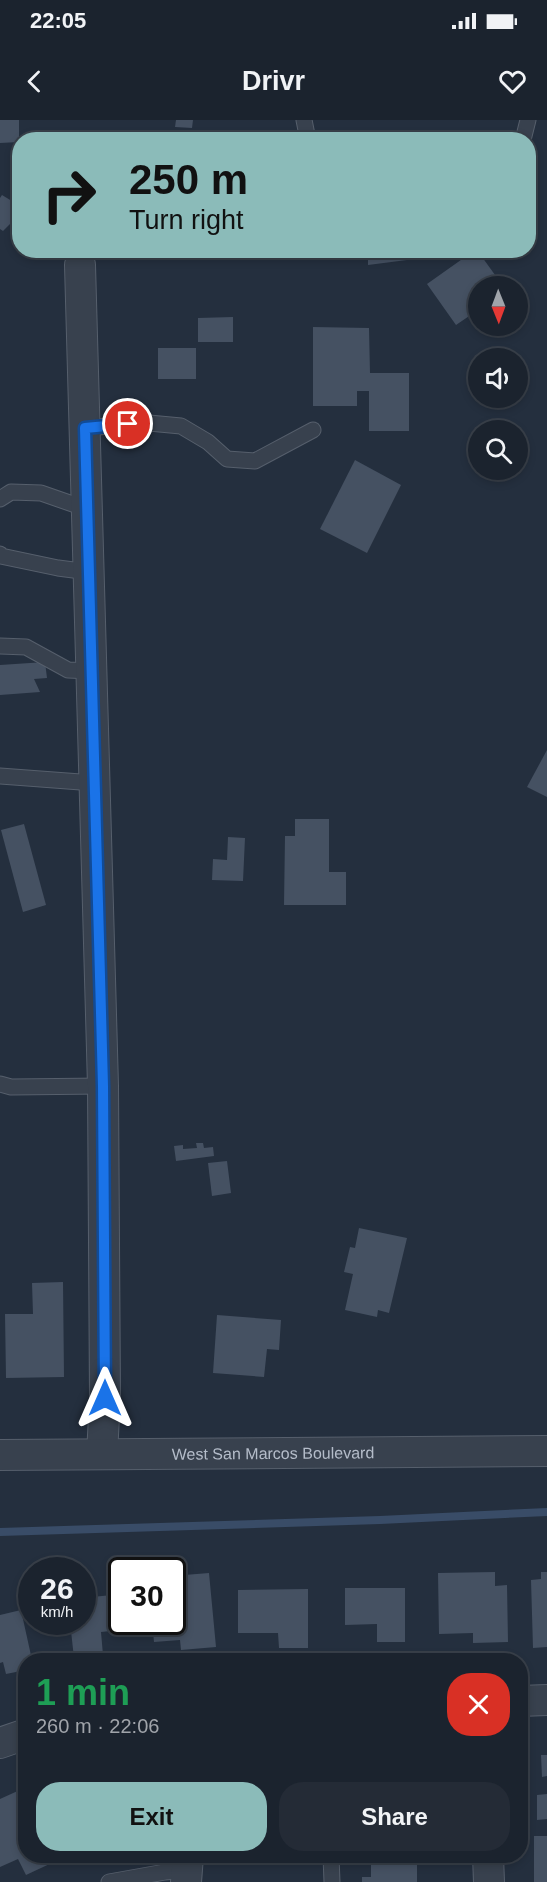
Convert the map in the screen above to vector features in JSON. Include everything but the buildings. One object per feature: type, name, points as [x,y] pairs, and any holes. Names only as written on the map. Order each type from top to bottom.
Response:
[{"type":"street","points":[[80,265],[103,1086],[105,1398],[102,1454]]},
{"type":"street","name":"West San Marcos Boulevard","points":[[0,1455],[547,1451]]},
{"type":"street","points":[[528,1701],[547,1700]]},
{"type":"street","points":[[0,1743],[18,1737]]},
{"type":"street","points":[[488,1863],[489,1882]]},
{"type":"lane","points":[[85,428],[149,423],[181,426],[208,442],[227,459],[255,461],[313,430]]},
{"type":"lane","points":[[0,499],[11,492],[41,494],[87,509]]},
{"type":"lane","points":[[0,554],[58,568],[89,572]]},
{"type":"lane","points":[[0,646],[26,647],[68,670],[91,671]]},
{"type":"lane","points":[[0,776],[94,783]]},
{"type":"lane","points":[[0,1084],[11,1087],[103,1086]]},
{"type":"lane","points":[[331,1863],[332,1882]]},
{"type":"lane","points":[[109,1882],[187,1869]]},
{"type":"waterway","points":[[0,1532],[380,1520],[547,1512]]},
{"type":"route","points":[[105,1398],[103,1086],[85,428],[128,424]]}]
